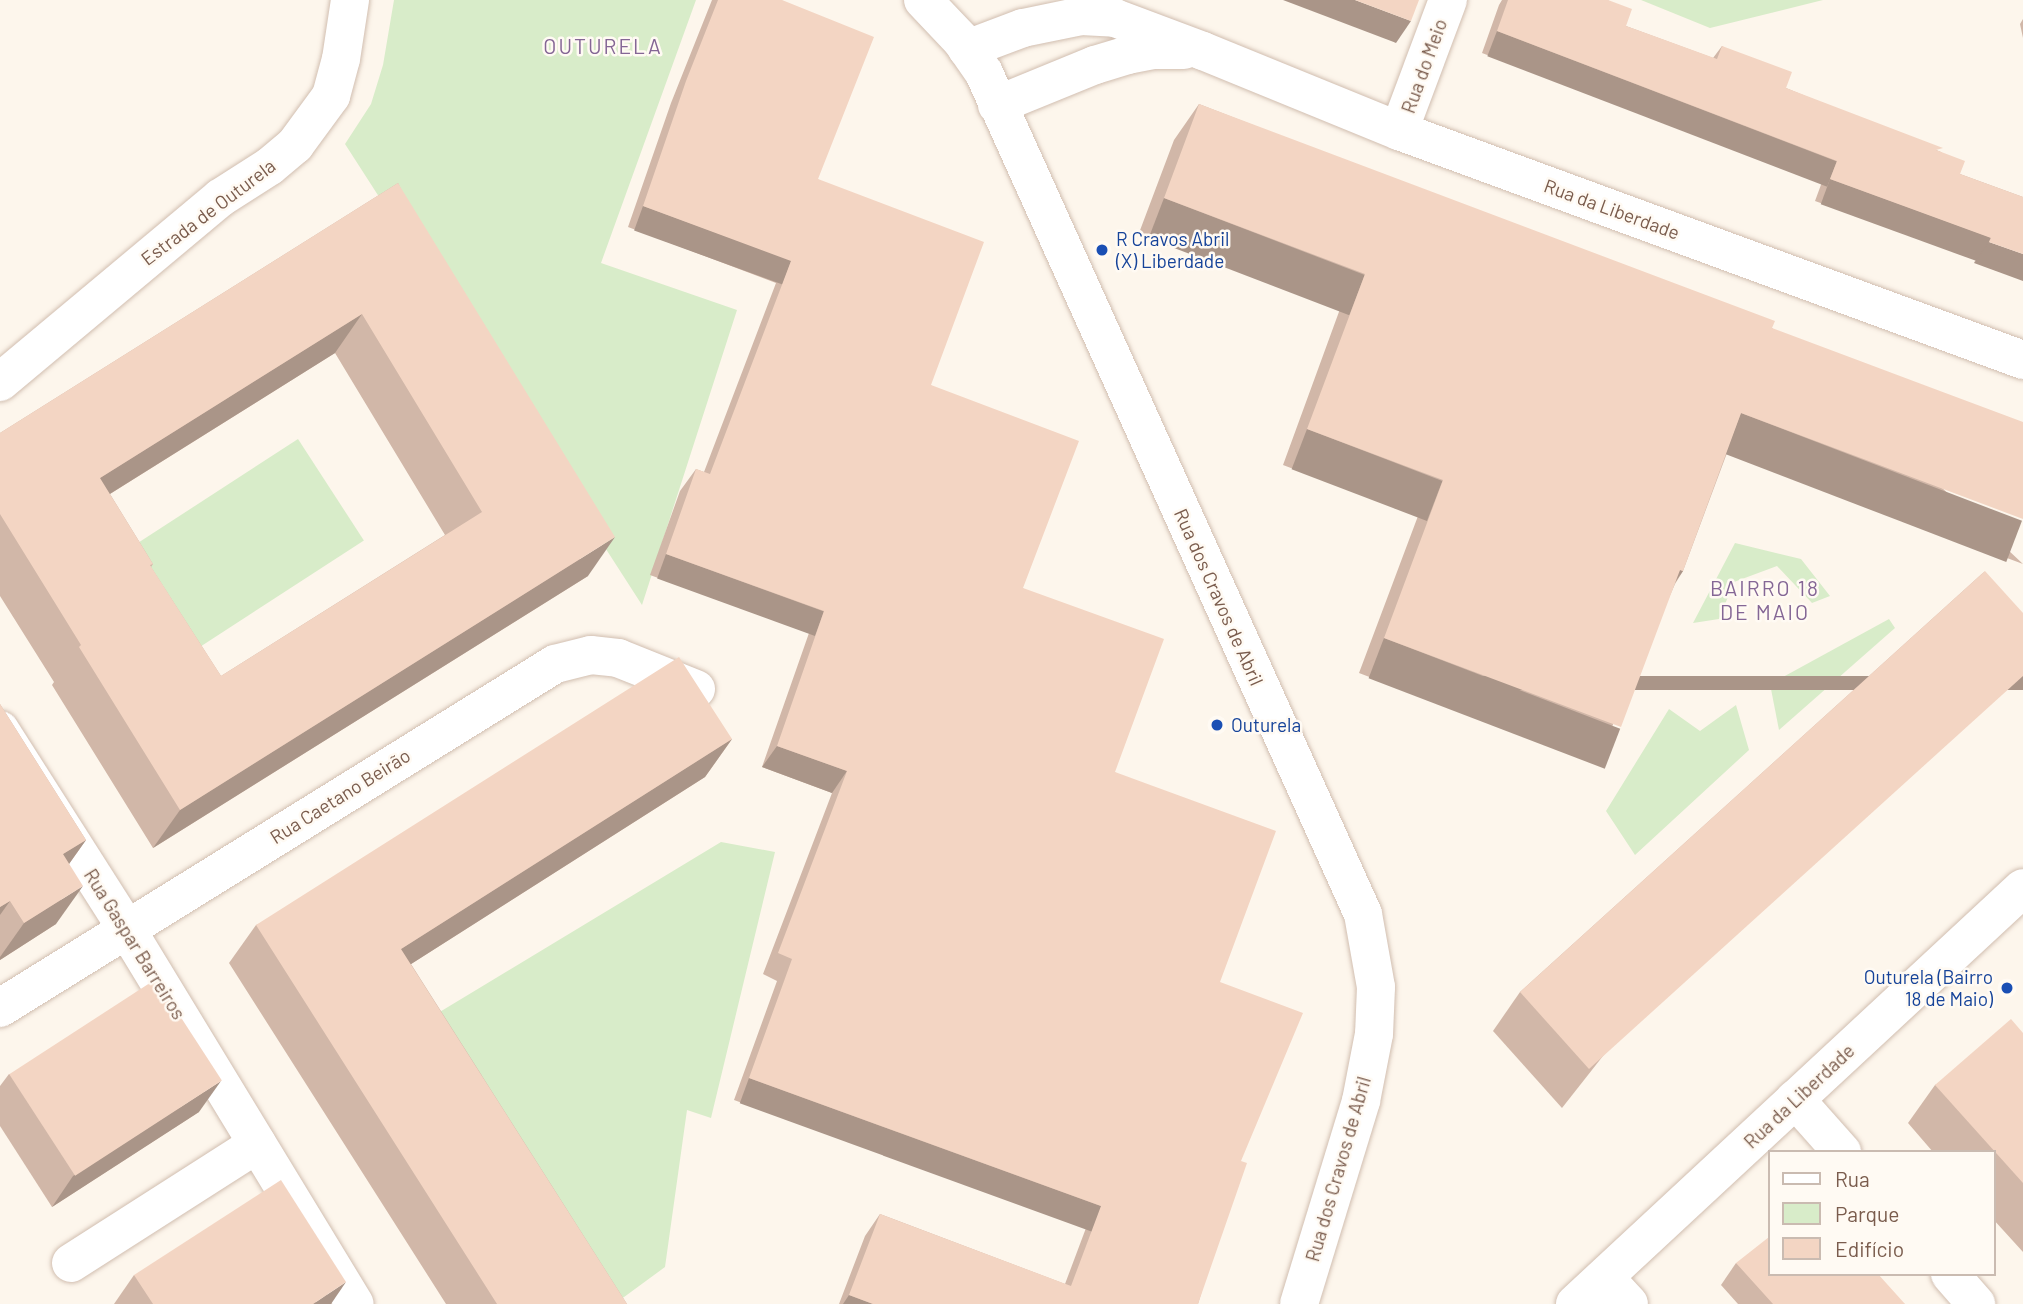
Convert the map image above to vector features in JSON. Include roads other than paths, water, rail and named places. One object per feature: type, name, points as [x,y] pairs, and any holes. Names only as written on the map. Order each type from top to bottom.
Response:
[{"type":"street","name":"Estrada de Outurela","points":[[0,382],[220,198],[270,166],[295,145],[331,96],[341,59],[350,0]]},
{"type":"street","points":[[923,0],[967,49],[984,73],[997,105]]},
{"type":"street","name":"Rua do Meio","points":[[1399,131],[1448,0]]},
{"type":"street","name":"Rua da Liberdade","points":[[967,49],[1023,28],[1081,16],[1115,18],[1399,131],[2023,360]]},
{"type":"street","name":"Rua da Liberdade","points":[[997,105],[1095,65],[1127,55],[1152,50],[1203,51]]},
{"type":"street","name":"Rua dos Cravos de Abril","points":[[997,105],[1363,914],[1376,987],[1374,1034],[1361,1101],[1299,1304]]},
{"type":"street","name":"Rua Caetano Beirão","points":[[0,1008],[555,664],[591,655],[618,658],[696,690]]},
{"type":"street","name":"Rua Gaspar Barreiros","points":[[0,730],[126,928],[355,1304]]},
{"type":"street","name":"Rua da Liberdade","points":[[1575,1304],[1617,1291],[1795,1099],[2019,899]]},
{"type":"street","points":[[1795,1099],[1840,1150]]},
{"type":"street","points":[[71,1262],[257,1144]]},
{"type":"street","points":[[1952,1276],[1976,1304]]},
{"type":"place","name":"R Cravos Abril (X) Liberdade","points":[[1102,250]]},
{"type":"place","name":"Outurela","points":[[1217,725]]},
{"type":"place","name":"Outurela (Bairro 18 de Maio)","points":[[2007,988]]},
{"type":"district","name":"OUTURELA","points":[[603,46]]},
{"type":"district","name":"BAIRRO 18 DE MAIO","points":[[1765,600]]}]
